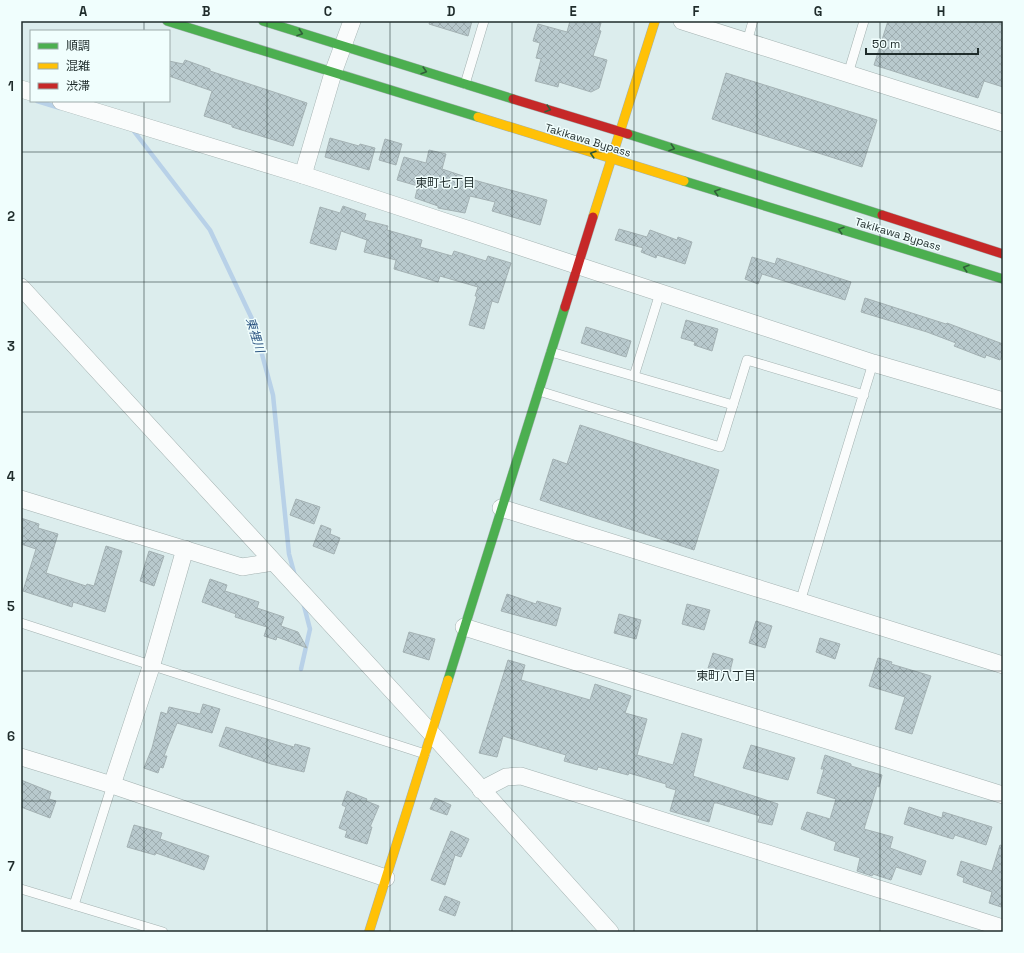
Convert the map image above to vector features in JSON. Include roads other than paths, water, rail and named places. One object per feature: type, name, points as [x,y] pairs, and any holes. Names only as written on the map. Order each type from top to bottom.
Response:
[{"type":"main road","name":"Takikawa Bypass","points":[[167,21],[612,160],[1003,279]]},
{"type":"main road","name":"Takikawa Bypass","points":[[263,21],[621,132],[1003,254]]},
{"type":"main road","points":[[369,932],[655,21]]},
{"type":"street","points":[[303,175],[333,73],[344,47],[352,21]]},
{"type":"street","points":[[682,21],[1003,123]]},
{"type":"street","points":[[64,102],[303,175],[873,363],[1003,401]]},
{"type":"street","points":[[21,287],[432,734],[610,932]]},
{"type":"street","points":[[21,499],[242,567],[273,562]]},
{"type":"street","points":[[501,508],[1003,665]]},
{"type":"street","points":[[112,785],[152,664],[185,550]]},
{"type":"street","points":[[464,627],[1003,796]]},
{"type":"street","points":[[21,757],[112,785],[386,878]]},
{"type":"street","points":[[481,790],[506,777],[521,776],[1003,928]]},
{"type":"lane","points":[[465,84],[484,21]]},
{"type":"lane","points":[[748,42],[753,21]]},
{"type":"lane","points":[[848,74],[864,21]]},
{"type":"lane","points":[[634,376],[660,293]]},
{"type":"lane","points":[[552,352],[733,405]]},
{"type":"lane","points":[[539,391],[720,447],[747,360],[864,395]]},
{"type":"lane","points":[[800,602],[873,363]]},
{"type":"lane","points":[[21,623],[152,664],[426,754]]},
{"type":"lane","points":[[74,905],[112,785]]},
{"type":"lane","points":[[21,888],[163,932]]},
{"type":"waterway","name":"東裡川","points":[[40,102],[60,108]]},
{"type":"waterway","name":"東裡川","points":[[133,130],[210,230],[253,321],[273,395],[289,554],[295,576]]},
{"type":"waterway","name":"東裡川","points":[[301,669],[310,629],[303,602]]},
{"type":"district","name":"東町七丁目","points":[[445,183]]},
{"type":"district","name":"東町八丁目","points":[[726,676]]}]
